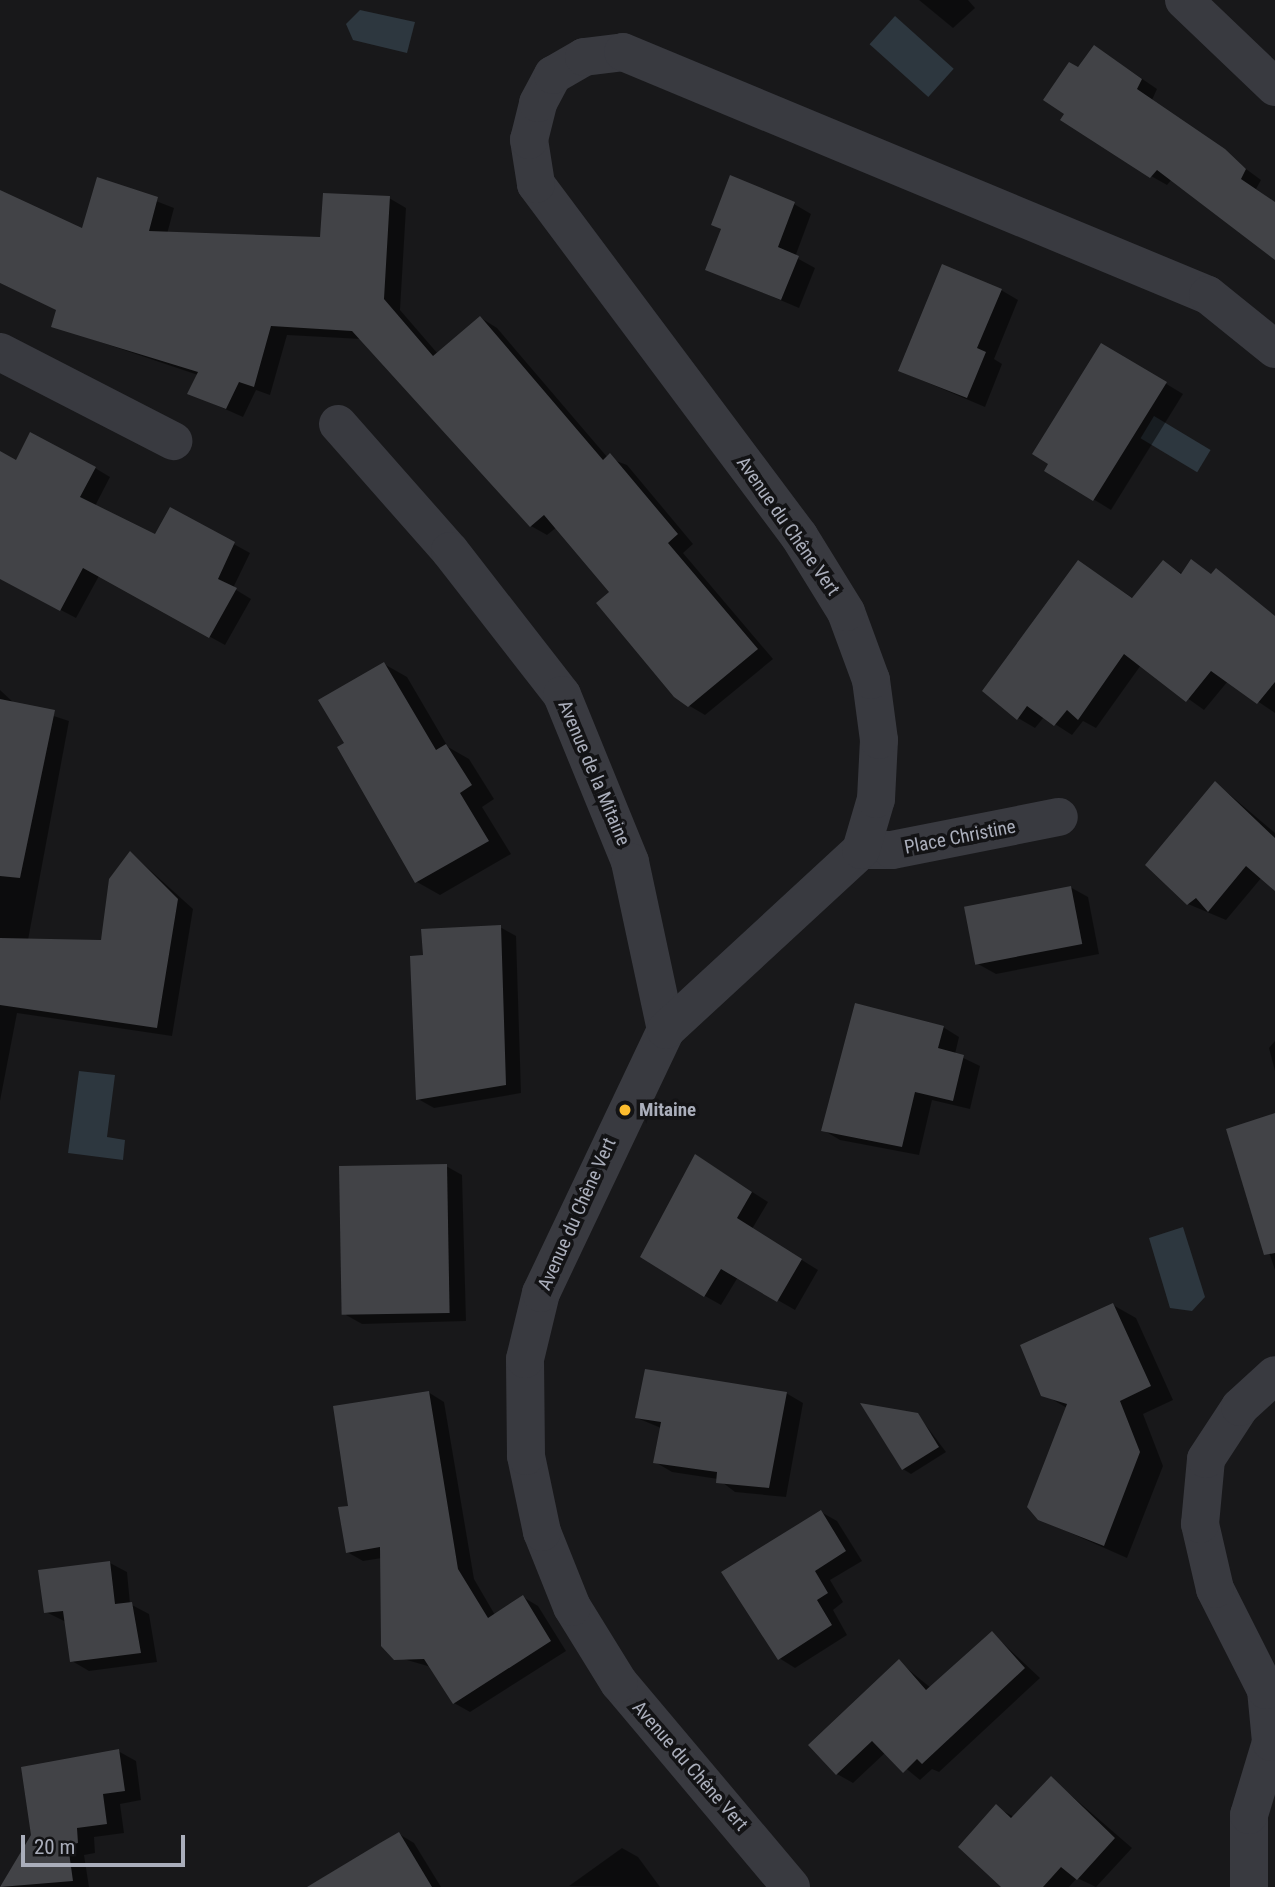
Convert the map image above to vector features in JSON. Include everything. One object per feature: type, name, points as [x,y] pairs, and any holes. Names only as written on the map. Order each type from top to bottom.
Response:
[{"type":"street","points":[[1184,0],[1275,87]]},
{"type":"street","name":"Avenue du Chêne Vert","points":[[791,1887],[619,1683],[572,1606],[542,1532],[526,1456],[524,1359],[541,1293],[666,1030],[861,850],[876,799],[879,740],[871,680],[846,611],[799,536],[536,184],[529,140],[553,75],[584,57],[623,52],[1208,295],[1275,349]]},
{"type":"street","points":[[0,352],[173,441]]},
{"type":"street","name":"Avenue de la Mitaine","points":[[338,424],[450,551],[562,695],[630,862],[666,1030]]},
{"type":"street","name":"Place Christine","points":[[861,850],[892,850],[1059,817]]},
{"type":"street","points":[[1250,1887],[1249,1815],[1271,1742],[1266,1690],[1215,1589],[1200,1524],[1206,1460],[1240,1407],[1275,1375]]},
{"type":"shaded area","points":[[360,10],[415,22],[407,53],[353,40],[346,24]]},
{"type":"shaded area","points":[[895,16],[954,69],[928,97],[870,44]]},
{"type":"shaded area","points":[[1154,416],[1211,450],[1197,472],[1141,438]]},
{"type":"shaded area","points":[[79,1071],[115,1075],[107,1137],[125,1140],[123,1160],[68,1153]]},
{"type":"shaded area","points":[[1183,1227],[1205,1297],[1192,1311],[1170,1308],[1149,1238]]},
{"type":"building","points":[[1094,45],[1142,79],[1137,89],[1225,149],[1246,169],[1241,179],[1275,202],[1275,260],[1157,170],[1150,178],[1060,120],[1064,114],[1043,100],[1069,62],[1078,67]]},
{"type":"building","points":[[730,175],[795,202],[778,247],[799,256],[781,300],[705,270],[721,229],[711,225]]},
{"type":"building","points":[[97,177],[158,197],[149,231],[320,237],[323,193],[390,196],[384,299],[433,356],[480,316],[603,460],[610,453],[678,534],[668,543],[758,649],[688,707],[674,697],[596,603],[609,592],[544,515],[530,527],[352,331],[271,326],[254,387],[239,382],[226,409],[187,394],[198,372],[51,327],[56,310],[0,283],[0,190],[82,228]]},
{"type":"building","points":[[942,264],[1002,289],[977,348],[986,352],[967,398],[898,371]]},
{"type":"building","points":[[1101,343],[1167,382],[1093,501],[1044,471],[1048,464],[1032,454]]},
{"type":"building","points":[[30,432],[96,467],[80,497],[155,534],[170,507],[235,542],[218,579],[237,588],[209,638],[83,568],[60,611],[0,579],[0,451],[16,460]]},
{"type":"building","points":[[1191,559],[1211,574],[1216,568],[1275,616],[1275,682],[1257,704],[1211,671],[1186,702],[1124,654],[1078,720],[1067,710],[1054,726],[1027,706],[1017,720],[982,691],[1078,560],[1132,598],[1163,560],[1181,574]]},
{"type":"building","points":[[384,662],[436,750],[446,744],[472,785],[460,793],[489,841],[415,883],[337,747],[344,743],[318,700]]},
{"type":"building","points":[[0,699],[55,710],[20,878],[0,876]]},
{"type":"building","points":[[1215,781],[1275,838],[1275,891],[1246,866],[1208,912],[1196,898],[1187,905],[1145,865]]},
{"type":"building","points":[[130,851],[178,899],[157,1028],[0,1005],[0,938],[101,940],[109,879]]},
{"type":"building","points":[[1071,886],[1082,944],[975,965],[964,907]]},
{"type":"building","points":[[501,925],[506,1085],[416,1100],[410,956],[423,955],[421,929]]},
{"type":"building","points":[[855,1003],[944,1026],[938,1048],[964,1055],[953,1101],[915,1092],[902,1147],[821,1131]]},
{"type":"building","points":[[1275,1113],[1275,1253],[1264,1255],[1226,1129]]},
{"type":"building","points":[[695,1154],[752,1192],[737,1218],[802,1259],[777,1302],[721,1269],[704,1297],[640,1257]]},
{"type":"building","points":[[447,1164],[450,1313],[342,1315],[339,1166]]},
{"type":"building","points":[[1113,1303],[1151,1386],[1120,1401],[1140,1452],[1104,1546],[1038,1520],[1027,1507],[1067,1404],[1041,1396],[1020,1345]]},
{"type":"building","points":[[645,1369],[787,1392],[769,1488],[716,1483],[717,1472],[653,1463],[661,1422],[635,1418]]},
{"type":"building","points":[[429,1391],[458,1569],[488,1618],[523,1595],[551,1641],[453,1704],[424,1659],[394,1660],[381,1646],[380,1547],[346,1553],[338,1507],[348,1506],[333,1406]]},
{"type":"building","points":[[860,1403],[918,1413],[939,1447],[902,1470]]},
{"type":"building","points":[[821,1510],[846,1551],[815,1571],[828,1593],[817,1600],[832,1625],[778,1660],[721,1572]]},
{"type":"building","points":[[110,1561],[115,1604],[132,1602],[141,1653],[70,1662],[63,1611],[44,1613],[38,1570]]},
{"type":"building","points":[[992,1631],[1025,1668],[922,1764],[917,1759],[903,1773],[872,1741],[836,1775],[808,1745],[899,1659],[926,1690]]},
{"type":"building","points":[[119,1749],[125,1791],[103,1794],[107,1824],[77,1828],[78,1843],[68,1845],[73,1881],[0,1887],[31,1835],[21,1767]]},
{"type":"building","points":[[1051,1776],[1115,1838],[1077,1880],[1061,1867],[1043,1887],[1001,1887],[958,1847],[996,1804],[1011,1818]]},
{"type":"building","points":[[399,1832],[432,1887],[307,1887],[380,1843]]},
{"type":"place","name":"Mitaine","points":[[625,1110]]}]
